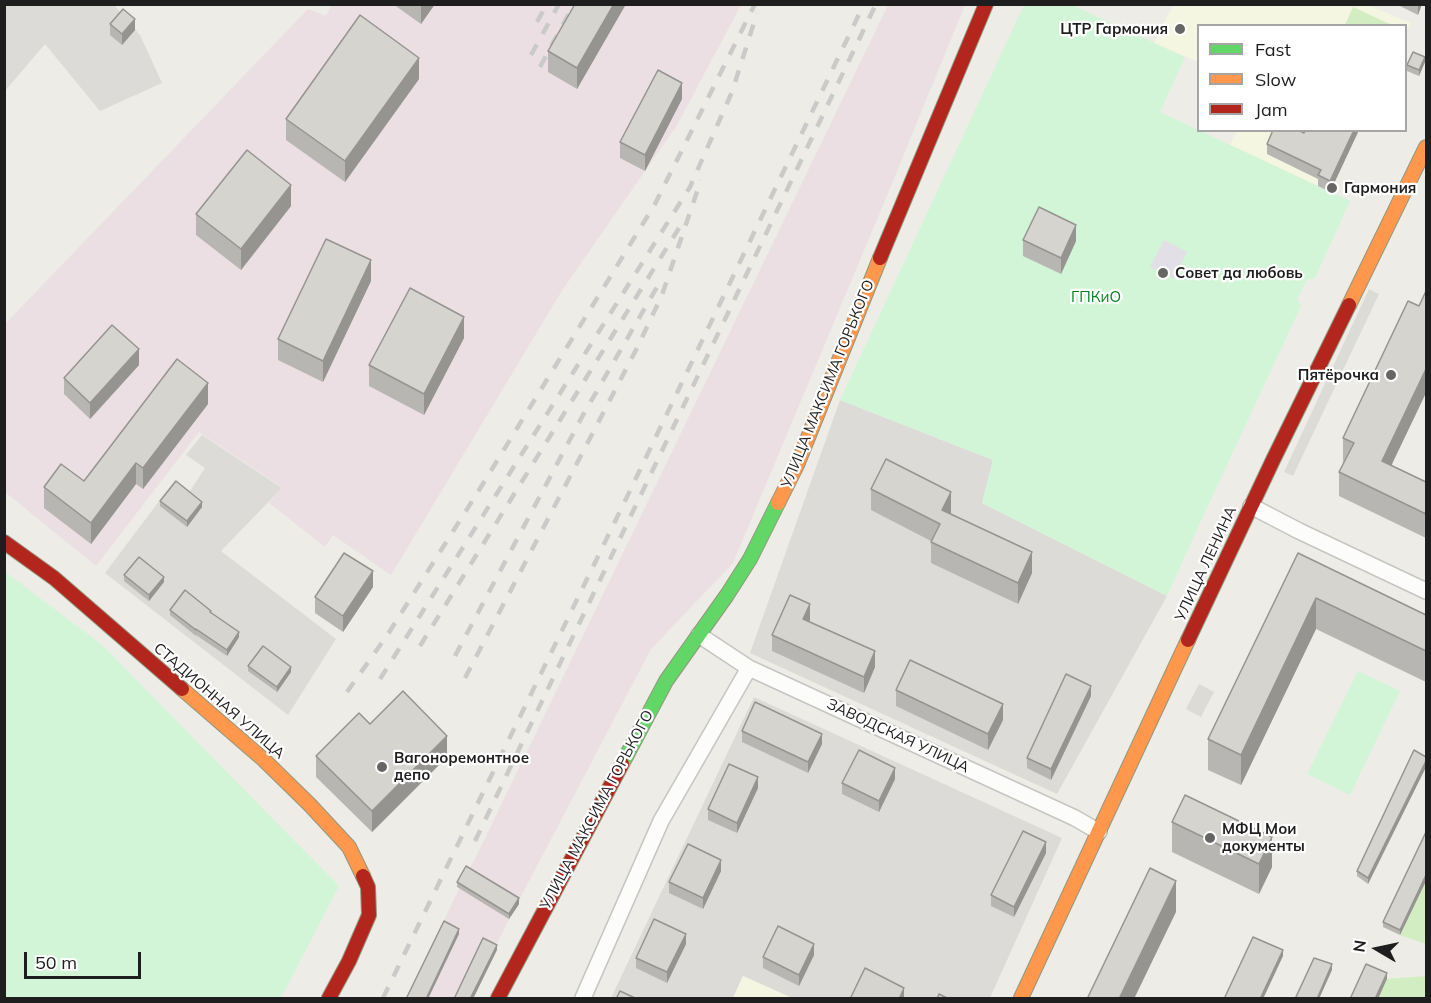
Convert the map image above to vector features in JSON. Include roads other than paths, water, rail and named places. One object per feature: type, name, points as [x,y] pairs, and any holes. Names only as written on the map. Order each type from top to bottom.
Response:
[{"type":"street","name":"УЛИЦА МАКСИМА ГОРЬКОГО","points":[[498,999],[666,681],[750,559],[797,465],[986,4]]},
{"type":"street","name":"УЛИЦА ЛЕНИНА","points":[[1021,999],[1251,506],[1426,147]]},
{"type":"street","points":[[1251,506],[1426,591]]},
{"type":"street","name":"СТАДИОННАЯ УЛИЦА","points":[[4,542],[54,578],[264,760],[350,847],[368,887],[369,915],[329,999]]},
{"type":"street","name":"ЗАВОДСКАЯ УЛИЦА","points":[[699,635],[749,668],[1075,818],[1099,832]]},
{"type":"street","points":[[583,999],[661,821],[749,668]]},
{"type":"railway","points":[[537,22],[547,4]]},
{"type":"railway","points":[[531,55],[559,4]]},
{"type":"railway","points":[[540,67],[574,4]]},
{"type":"railway","points":[[347,692],[388,634],[476,495],[655,204],[755,4]]},
{"type":"railway","points":[[383,998],[864,4]]},
{"type":"railway","points":[[475,841],[876,4]]},
{"type":"railway","points":[[380,679],[690,187],[732,92],[757,13]]},
{"type":"railway","points":[[465,678],[637,348],[662,295],[701,180]]},
{"type":"railway","points":[[420,646],[679,228]]},
{"type":"railway","points":[[455,656],[583,415],[657,287]]},
{"type":"place","name":"ЦТР Гармония","points":[[1180,29]]},
{"type":"place","name":"Гармония","points":[[1332,188]]},
{"type":"place","name":"Совет да любовь","points":[[1163,273]]},
{"type":"place","name":"Пятёрочка","points":[[1391,375]]},
{"type":"place","name":"Вагоноремонтное депо","points":[[382,767]]},
{"type":"place","name":"МФЦ Мои документы","points":[[1210,838]]},
{"type":"park label","name":"ГПКиО","points":[[1096,297]]}]
